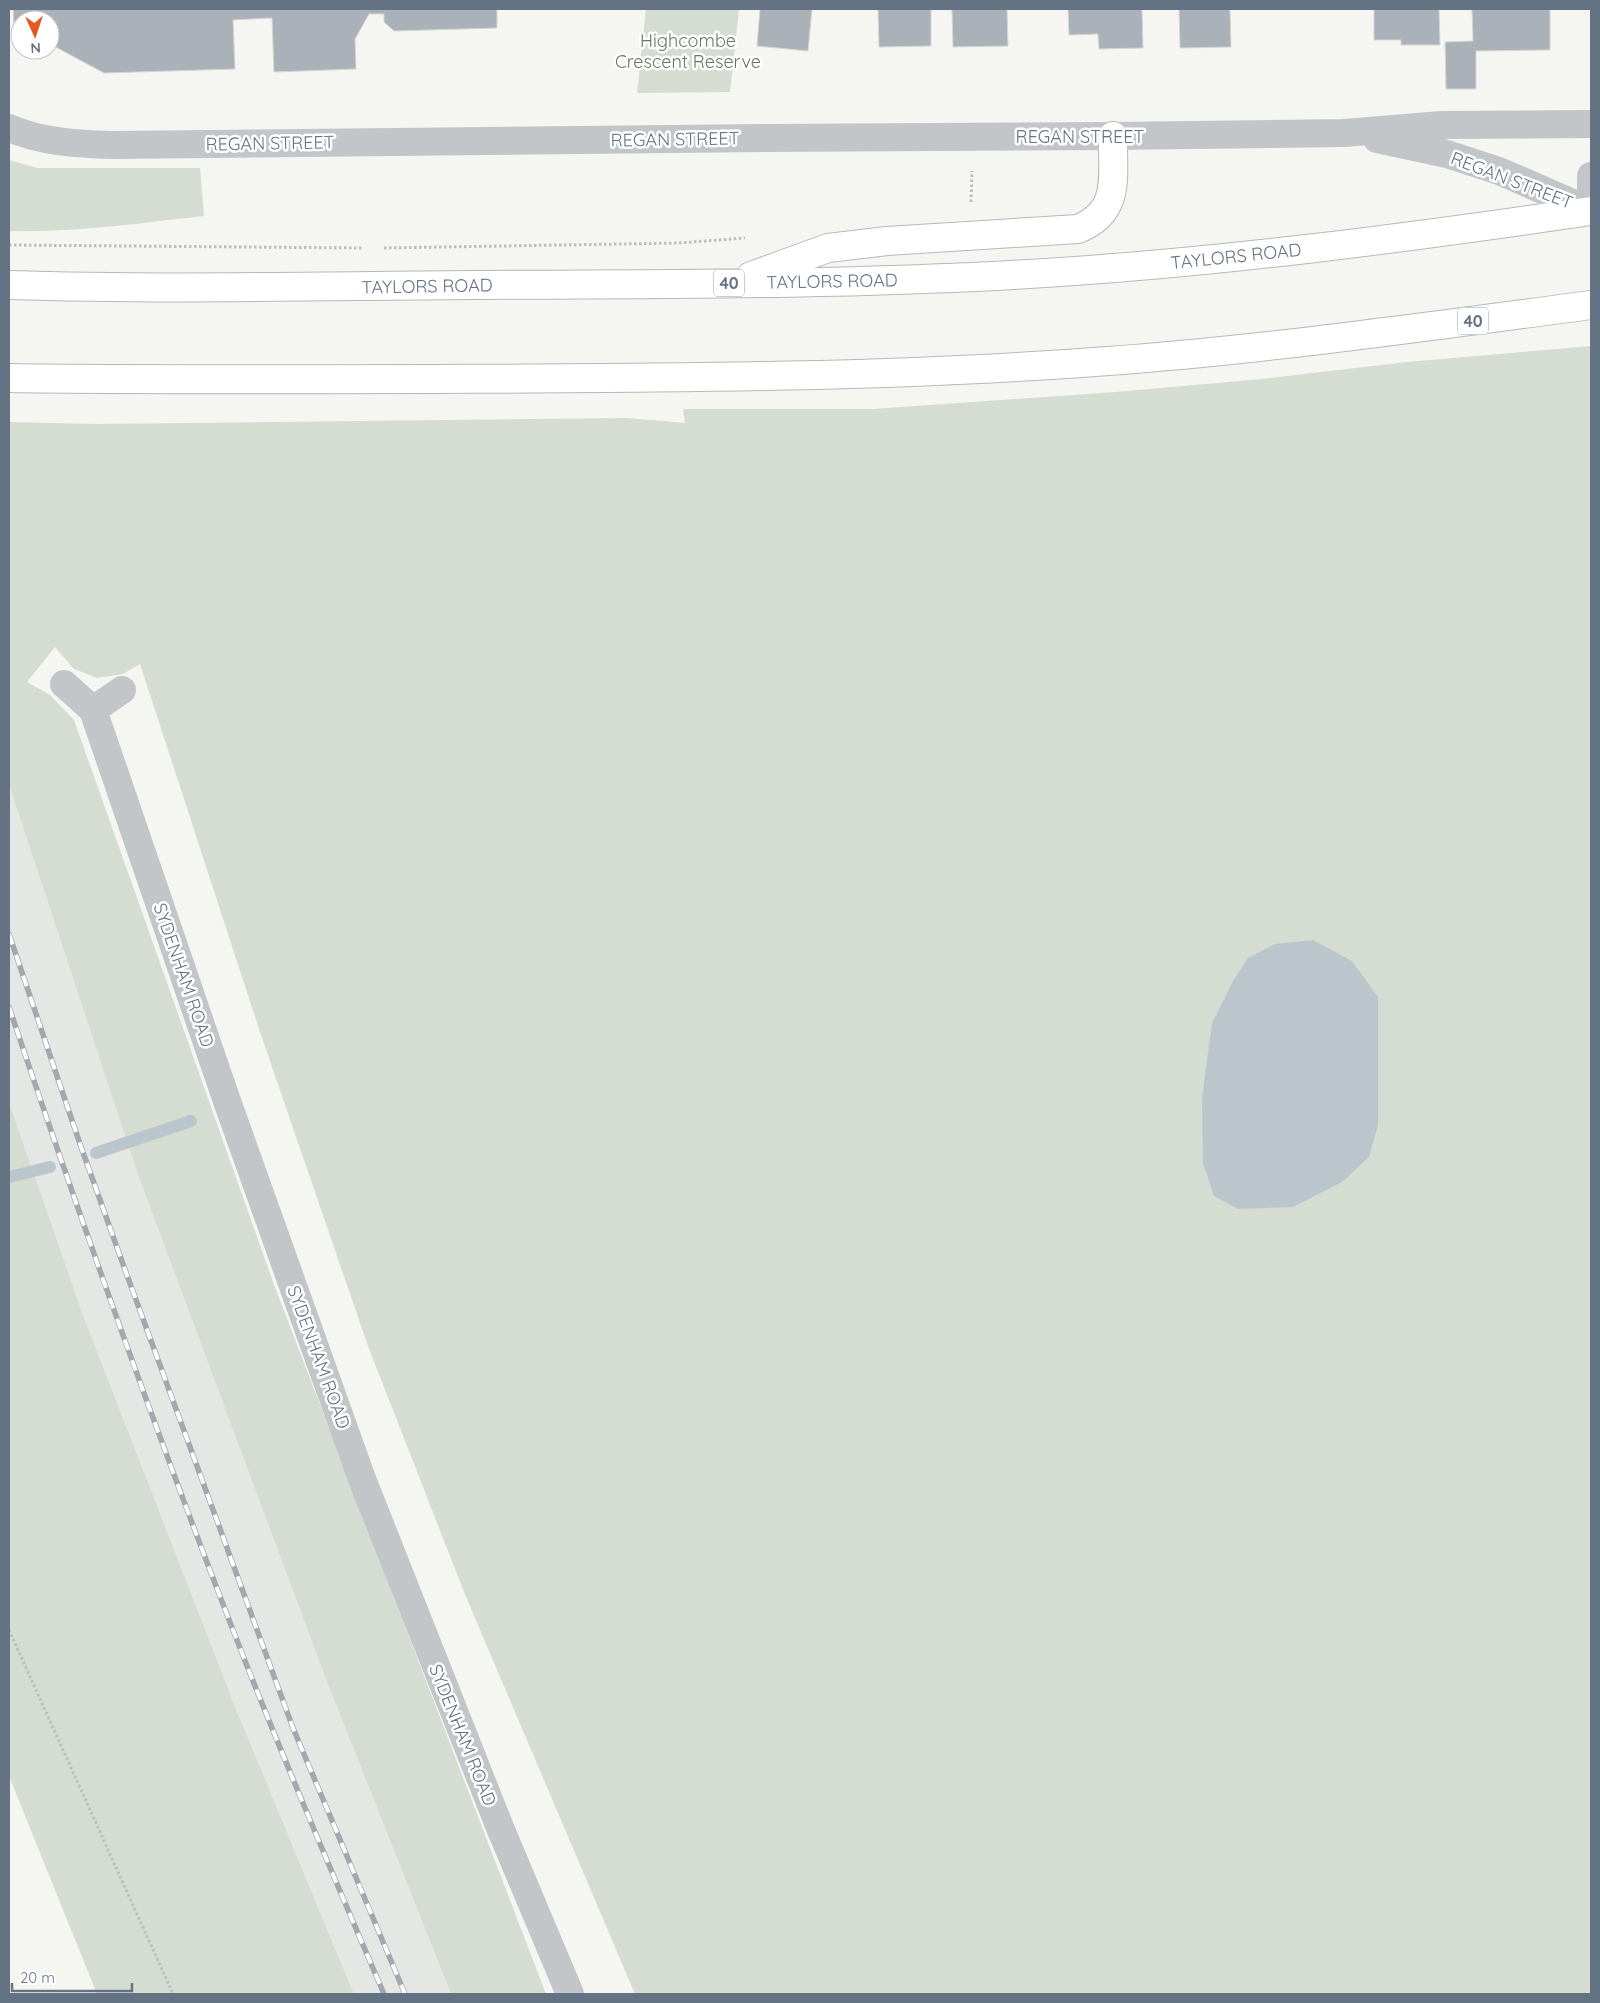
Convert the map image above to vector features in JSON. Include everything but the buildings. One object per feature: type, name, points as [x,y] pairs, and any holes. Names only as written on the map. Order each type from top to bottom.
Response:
[{"type":"main road","points":[[731,284],[828,248],[887,241],[1078,229],[1096,220],[1108,206],[1112,194],[1113,136]]},
{"type":"main road","name":"TAYLORS ROAD","points":[[9,285],[208,288],[731,284],[908,280],[1030,274],[1158,264],[1591,216]]},
{"type":"main road","name":"40","points":[[9,378],[152,380],[581,379],[930,371],[1106,361],[1227,351],[1591,305]]},
{"type":"street","name":"REGAN STREET","points":[[9,128],[45,139],[75,144],[113,145],[1344,133],[1442,125],[1591,124]]},
{"type":"street","name":"REGAN STREET","points":[[1344,133],[1398,142],[1456,157],[1499,171],[1591,216]]},
{"type":"street","points":[[1591,176],[1591,216]]},
{"type":"street","points":[[64,684],[93,710],[122,690]]},
{"type":"street","name":"SYDENHAM ROAD","points":[[93,710],[228,1104],[362,1479],[501,1830],[570,1994]]},
{"type":"path","points":[[968,209],[972,196],[971,137]]},
{"type":"path","points":[[379,248],[680,243],[752,238]]},
{"type":"path","points":[[9,245],[369,248]]},
{"type":"path","points":[[9,1630],[173,1994]]},
{"type":"shaded area","points":[[9,785],[138,1175],[327,1682],[451,1994],[354,1994],[236,1709],[83,1315],[9,1102]]},
{"type":"shaded area","points":[[1313,940],[1352,961],[1378,997],[1378,1125],[1369,1157],[1342,1182],[1293,1207],[1238,1209],[1214,1196],[1203,1163],[1202,1098],[1212,1023],[1233,981],[1248,958],[1275,944]]},
{"type":"green space","name":"Highcombe Crescent Reserve","points":[[646,9],[739,9],[730,92],[637,93]]},
{"type":"green space","points":[[9,160],[37,168],[200,168],[204,216],[82,229],[9,231]]},
{"type":"green space","points":[[1591,346],[1591,1994],[635,1994],[464,1592],[368,1346],[260,1032],[140,664],[123,674],[97,678],[74,669],[55,647],[27,682],[50,695],[74,720],[273,1282],[546,1994],[451,1994],[327,1682],[138,1175],[9,785],[9,422],[96,424],[627,418],[685,423],[683,409],[873,409],[1116,392],[1262,379],[1407,362]]},
{"type":"green space","points":[[9,1102],[83,1315],[236,1709],[354,1994],[97,1994],[9,1776]]},
{"type":"waterway","points":[[96,1153],[191,1121]]},
{"type":"waterway","points":[[9,1177],[50,1167]]},
{"type":"railway","points":[[9,934],[80,1144],[293,1728],[405,1994]]},
{"type":"railway","points":[[9,1007],[125,1340],[217,1589],[282,1752],[384,1994]]}]
